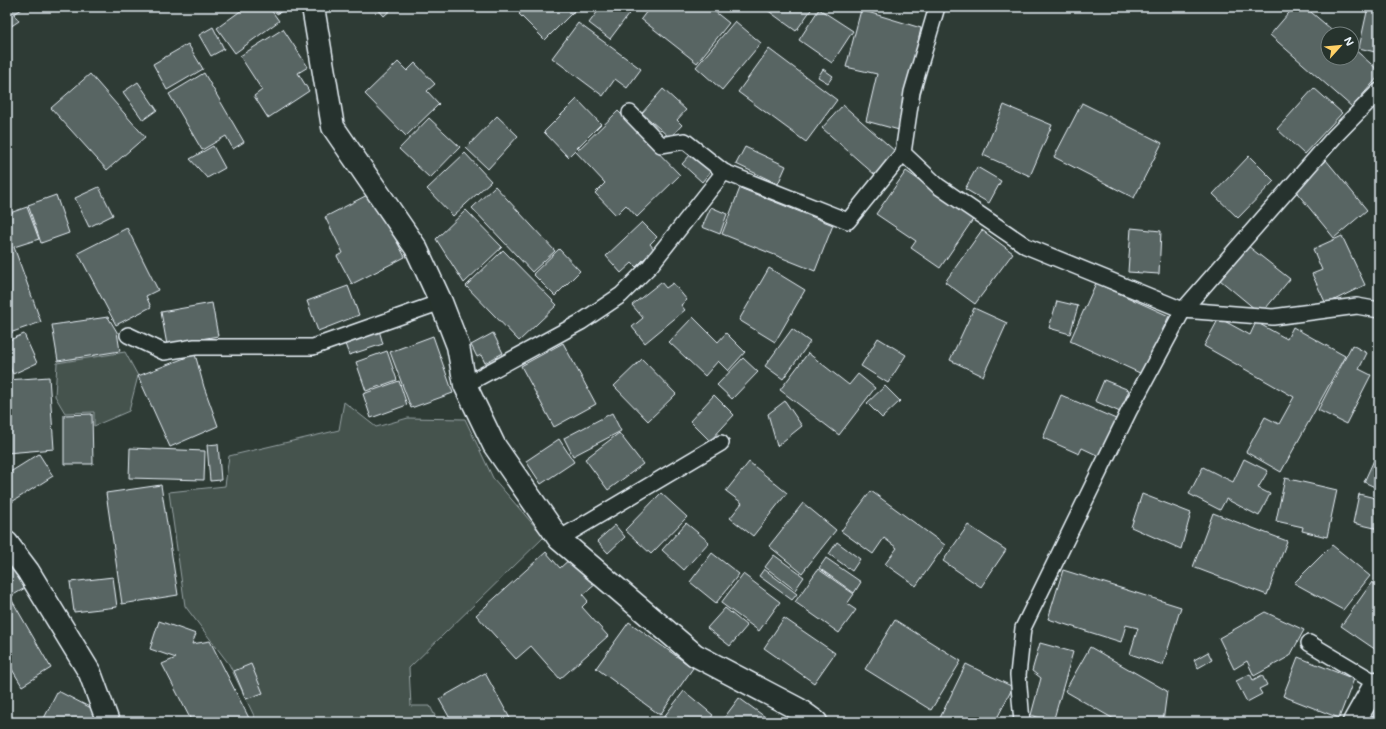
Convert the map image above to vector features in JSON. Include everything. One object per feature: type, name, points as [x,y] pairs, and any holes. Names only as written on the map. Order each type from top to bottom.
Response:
[{"type":"street","points":[[313,7],[333,127],[416,248],[441,302],[458,346],[465,385],[494,445],[559,539],[694,655],[798,710],[816,722]]},
{"type":"street","points":[[7,543],[28,571],[90,673],[108,722]]},
{"type":"street","points":[[1354,722],[1377,683]]},
{"type":"lane","points":[[630,113],[661,145],[685,141],[724,172],[848,221],[903,153],[912,92],[937,7]]},
{"type":"lane","points":[[1022,722],[1018,675],[1023,628],[1129,411],[1183,310],[1334,136],[1379,91]]},
{"type":"lane","points":[[903,153],[938,186],[1026,246],[1183,310],[1273,317],[1357,306],[1379,310]]},
{"type":"lane","points":[[465,385],[581,322],[621,295],[650,266],[724,172]]},
{"type":"lane","points":[[128,335],[164,352],[195,347],[313,347],[441,302]]},
{"type":"lane","points":[[559,539],[721,443]]},
{"type":"lane","points":[[1309,643],[1377,683]]},
{"type":"shaded area","points":[[125,352],[138,376],[129,411],[94,426],[94,412],[65,413],[55,396],[57,363]]},
{"type":"shaded area","points":[[344,402],[376,427],[408,418],[465,419],[493,478],[544,537],[409,668],[411,706],[430,706],[438,722],[257,722],[229,664],[185,606],[169,492],[225,486],[229,456],[339,430]]},
{"type":"building","points":[[7,7],[20,7],[22,9],[14,14],[19,21],[7,29]]},
{"type":"building","points":[[246,7],[269,7],[279,21],[235,53],[217,28]]},
{"type":"building","points":[[274,7],[289,7],[277,14]]},
{"type":"building","points":[[376,7],[394,7],[384,16]]},
{"type":"building","points":[[526,7],[578,7],[545,40],[519,14]]},
{"type":"building","points":[[601,7],[634,7],[610,39],[589,23]]},
{"type":"building","points":[[650,7],[709,7],[729,23],[697,63],[641,19]]},
{"type":"building","points":[[763,7],[813,7],[796,31]]},
{"type":"building","points":[[1294,7],[1305,7],[1328,26],[1320,26],[1320,66],[1360,66],[1360,54],[1379,71],[1379,76],[1352,107],[1270,35]]},
{"type":"building","points":[[1368,7],[1379,7],[1379,53],[1360,48]]},
{"type":"building","points":[[819,9],[853,31],[832,63],[799,40]]},
{"type":"building","points":[[861,10],[921,28],[899,130],[866,121],[877,74],[846,67]]},
{"type":"building","points":[[735,21],[761,43],[722,90],[696,67]]},
{"type":"building","points":[[578,23],[641,69],[627,88],[615,79],[603,96],[552,58]]},
{"type":"building","points":[[213,27],[224,49],[211,56],[199,35]]},
{"type":"building","points":[[283,29],[308,67],[298,73],[309,91],[268,118],[254,96],[262,90],[240,56]]},
{"type":"building","points":[[188,44],[203,69],[167,90],[153,64]]},
{"type":"building","points":[[769,49],[837,100],[806,142],[738,92]]},
{"type":"building","points":[[398,62],[407,71],[415,63],[435,84],[427,91],[439,104],[406,136],[365,94]]},
{"type":"building","points":[[823,69],[833,76],[828,83],[818,77]]},
{"type":"building","points":[[204,73],[244,142],[233,149],[226,136],[202,150],[169,94]]},
{"type":"building","points":[[90,74],[145,137],[107,170],[51,108]]},
{"type":"building","points":[[138,82],[157,110],[143,120],[123,92]]},
{"type":"building","points":[[1314,88],[1342,113],[1304,154],[1277,129]]},
{"type":"building","points":[[663,89],[686,110],[677,120],[682,125],[670,138],[642,113]]},
{"type":"building","points":[[577,99],[601,124],[568,157],[544,132]]},
{"type":"building","points":[[1082,103],[1162,143],[1134,198],[1054,157]]},
{"type":"building","points":[[843,105],[896,152],[875,175],[822,128]]},
{"type":"building","points":[[1004,105],[1052,125],[1030,176],[983,155]]},
{"type":"building","points":[[618,111],[680,175],[637,217],[626,205],[616,215],[595,193],[605,183],[576,152]]},
{"type":"building","points":[[497,116],[518,136],[488,169],[466,148]]},
{"type":"building","points":[[429,118],[460,147],[430,178],[399,149]]},
{"type":"building","points":[[213,146],[225,168],[207,178],[190,159]]},
{"type":"building","points":[[745,147],[786,166],[778,184],[736,164]]},
{"type":"building","points":[[465,153],[491,181],[453,216],[427,189]]},
{"type":"building","points":[[692,153],[711,171],[702,182],[682,164]]},
{"type":"building","points":[[1249,156],[1274,181],[1238,218],[1213,194]]},
{"type":"building","points":[[1326,160],[1367,210],[1334,238],[1293,188]]},
{"type":"building","points":[[977,167],[1001,181],[989,203],[965,189]]},
{"type":"building","points":[[906,171],[974,218],[940,268],[911,248],[916,241],[876,214]]},
{"type":"building","points":[[495,186],[555,251],[532,272],[472,208]]},
{"type":"building","points":[[99,187],[113,215],[89,227],[75,198]]},
{"type":"building","points":[[740,188],[833,225],[815,271],[722,234]]},
{"type":"building","points":[[371,193],[405,257],[352,284],[337,256],[343,253],[325,217]]},
{"type":"building","points":[[56,195],[69,233],[41,243],[28,205]]},
{"type":"building","points":[[27,207],[39,239],[14,247],[41,322],[7,334],[7,214]]},
{"type":"building","points":[[711,207],[727,214],[720,234],[702,227]]},
{"type":"building","points":[[466,210],[502,247],[464,283],[436,239]]},
{"type":"building","points":[[642,222],[657,237],[650,244],[654,249],[636,267],[632,263],[621,273],[606,256]]},
{"type":"building","points":[[127,228],[158,290],[146,296],[151,307],[116,325],[78,253]]},
{"type":"building","points":[[1131,228],[1161,231],[1159,274],[1128,272]]},
{"type":"building","points":[[982,230],[1013,253],[975,304],[945,282]]},
{"type":"building","points":[[1342,236],[1365,285],[1326,304],[1312,274],[1322,270],[1313,249]]},
{"type":"building","points":[[1248,246],[1290,279],[1261,314],[1220,280]]},
{"type":"building","points":[[559,249],[580,271],[555,296],[533,274]]},
{"type":"building","points":[[503,250],[557,305],[519,341],[466,286]]},
{"type":"building","points":[[769,268],[805,290],[775,342],[739,320]]},
{"type":"building","points":[[661,282],[666,288],[673,283],[687,300],[681,305],[685,310],[645,343],[632,327],[643,318],[632,305]]},
{"type":"building","points":[[1096,283],[1169,316],[1142,374],[1070,341]]},
{"type":"building","points":[[348,286],[359,315],[318,331],[307,301]]},
{"type":"building","points":[[1057,301],[1078,306],[1070,334],[1049,328]]},
{"type":"building","points":[[212,303],[218,336],[167,345],[161,312]]},
{"type":"building","points":[[974,308],[1007,323],[983,376],[950,360]]},
{"type":"building","points":[[108,317],[117,332],[120,351],[58,361],[52,325]]},
{"type":"building","points":[[693,317],[718,342],[726,333],[745,352],[728,371],[718,361],[705,376],[669,342]]},
{"type":"building","points":[[1219,318],[1250,335],[1256,322],[1287,339],[1293,327],[1345,356],[1281,472],[1246,452],[1265,417],[1279,424],[1294,397],[1204,346]]},
{"type":"building","points":[[792,329],[810,342],[783,379],[765,366]]},
{"type":"building","points":[[379,330],[383,344],[349,355],[344,341]]},
{"type":"building","points":[[493,333],[503,353],[485,363],[481,355],[477,357],[471,345]]},
{"type":"building","points":[[24,334],[37,363],[13,374],[7,361],[7,341]]},
{"type":"building","points":[[433,336],[453,393],[411,408],[390,352]]},
{"type":"building","points":[[878,338],[906,355],[888,383],[861,366]]},
{"type":"building","points":[[563,343],[596,404],[554,427],[521,366]]},
{"type":"building","points":[[1352,345],[1367,353],[1359,369],[1371,375],[1346,424],[1318,410]]},
{"type":"building","points":[[387,351],[397,380],[366,391],[356,362]]},
{"type":"building","points":[[808,353],[849,385],[858,374],[875,388],[839,435],[780,390]]},
{"type":"building","points":[[195,354],[204,387],[218,426],[170,447],[138,376]]},
{"type":"building","points":[[743,358],[758,372],[732,399],[717,385]]},
{"type":"building","points":[[642,359],[676,394],[648,421],[614,386]]},
{"type":"building","points":[[49,377],[54,449],[7,453],[7,380]]},
{"type":"building","points":[[1104,380],[1129,390],[1120,412],[1095,401]]},
{"type":"building","points":[[399,381],[407,405],[371,418],[363,394]]},
{"type":"building","points":[[885,386],[900,401],[882,418],[867,403]]},
{"type":"building","points":[[714,395],[734,415],[710,441],[690,421]]},
{"type":"building","points":[[1061,395],[1116,419],[1099,456],[1082,448],[1079,454],[1043,438]]},
{"type":"building","points":[[785,401],[802,426],[777,446],[768,414]]},
{"type":"building","points":[[612,413],[621,431],[573,456],[564,438]]},
{"type":"building","points":[[92,414],[93,464],[64,464],[64,415]]},
{"type":"building","points":[[619,433],[643,464],[608,490],[585,459]]},
{"type":"building","points":[[559,439],[574,462],[541,484],[526,461]]},
{"type":"building","points":[[218,444],[221,480],[210,481],[207,445]]},
{"type":"building","points":[[130,448],[205,451],[204,480],[129,478]]},
{"type":"building","points":[[1379,449],[1379,489],[1364,482]]},
{"type":"building","points":[[39,454],[53,476],[7,505],[7,474]]},
{"type":"building","points":[[1244,459],[1268,471],[1258,488],[1270,494],[1259,516],[1226,499],[1220,510],[1189,494],[1203,467],[1233,482]]},
{"type":"building","points":[[749,462],[787,493],[753,536],[730,518],[742,503],[726,491]]},
{"type":"building","points":[[1285,478],[1337,490],[1327,537],[1302,531],[1303,527],[1276,521]]},
{"type":"building","points":[[161,485],[178,595],[122,604],[106,493]]},
{"type":"building","points":[[871,491],[945,545],[916,586],[885,564],[897,548],[884,538],[873,554],[841,531]]},
{"type":"building","points":[[661,493],[687,517],[651,554],[625,530]]},
{"type":"building","points":[[1142,494],[1191,513],[1181,549],[1131,527]]},
{"type":"building","points":[[1359,494],[1379,499],[1379,529],[1353,523]]},
{"type":"building","points":[[803,503],[836,530],[802,573],[769,546]]},
{"type":"building","points":[[1213,513],[1287,541],[1267,595],[1193,567]]},
{"type":"building","points":[[686,523],[709,542],[684,570],[662,550]]},
{"type":"building","points":[[615,525],[625,537],[608,553],[597,541]]},
{"type":"building","points":[[968,525],[1006,550],[981,587],[943,561]]},
{"type":"building","points":[[837,542],[860,559],[852,571],[829,554]]},
{"type":"building","points":[[1332,545],[1370,576],[1343,610],[1294,583]]},
{"type":"building","points":[[546,552],[560,568],[573,556],[597,583],[583,595],[588,601],[582,607],[608,636],[560,679],[531,646],[516,659],[476,615]]},
{"type":"building","points":[[712,553],[739,574],[716,603],[690,582]]},
{"type":"building","points":[[774,555],[804,577],[795,590],[765,567]]},
{"type":"building","points":[[826,558],[861,582],[854,593],[819,568]]},
{"type":"building","points":[[9,562],[25,588],[10,597],[51,668],[22,686],[7,661],[7,563]]},
{"type":"building","points":[[764,569],[797,594],[792,600],[759,576]]},
{"type":"building","points":[[818,569],[854,594],[847,604],[856,610],[839,633],[795,602]]},
{"type":"building","points":[[1063,570],[1181,607],[1163,665],[1130,654],[1138,628],[1126,625],[1121,642],[1048,619]]},
{"type":"building","points":[[743,574],[780,602],[759,631],[721,603]]},
{"type":"building","points":[[113,577],[117,607],[74,612],[70,582]]},
{"type":"building","points":[[1372,582],[1379,587],[1379,652],[1341,626]]},
{"type":"building","points":[[725,608],[747,626],[730,646],[707,628]]},
{"type":"building","points":[[1265,612],[1304,630],[1290,656],[1254,676],[1247,661],[1234,669],[1219,638]]},
{"type":"building","points":[[784,618],[835,653],[814,683],[764,648]]},
{"type":"building","points":[[895,620],[961,661],[931,710],[865,669]]},
{"type":"building","points":[[159,621],[196,634],[192,644],[210,641],[251,722],[192,722],[162,664],[176,658],[150,649]]},
{"type":"building","points":[[629,622],[693,668],[660,715],[596,668]]},
{"type":"building","points":[[1040,643],[1073,652],[1053,722],[1031,715],[1041,678],[1032,671]]},
{"type":"building","points":[[1090,647],[1167,691],[1163,722],[1119,722],[1065,691]]},
{"type":"building","points":[[1208,652],[1212,660],[1198,668],[1194,660]]},
{"type":"building","points":[[1298,657],[1354,679],[1339,718],[1283,696]]},
{"type":"building","points":[[251,664],[263,693],[246,699],[234,671]]},
{"type":"building","points":[[966,664],[1013,687],[995,722],[938,722]]},
{"type":"building","points":[[485,673],[512,722],[452,722],[439,699]]},
{"type":"building","points":[[1250,674],[1253,680],[1262,675],[1267,685],[1259,689],[1262,694],[1247,702],[1236,681]]},
{"type":"building","points":[[58,691],[97,711],[92,722],[42,722]]},
{"type":"building","points":[[684,691],[713,715],[708,722],[667,722],[663,718]]},
{"type":"building","points":[[739,698],[772,722],[721,722]]},
{"type":"building","points":[[1379,704],[1379,722],[1370,722]]}]
